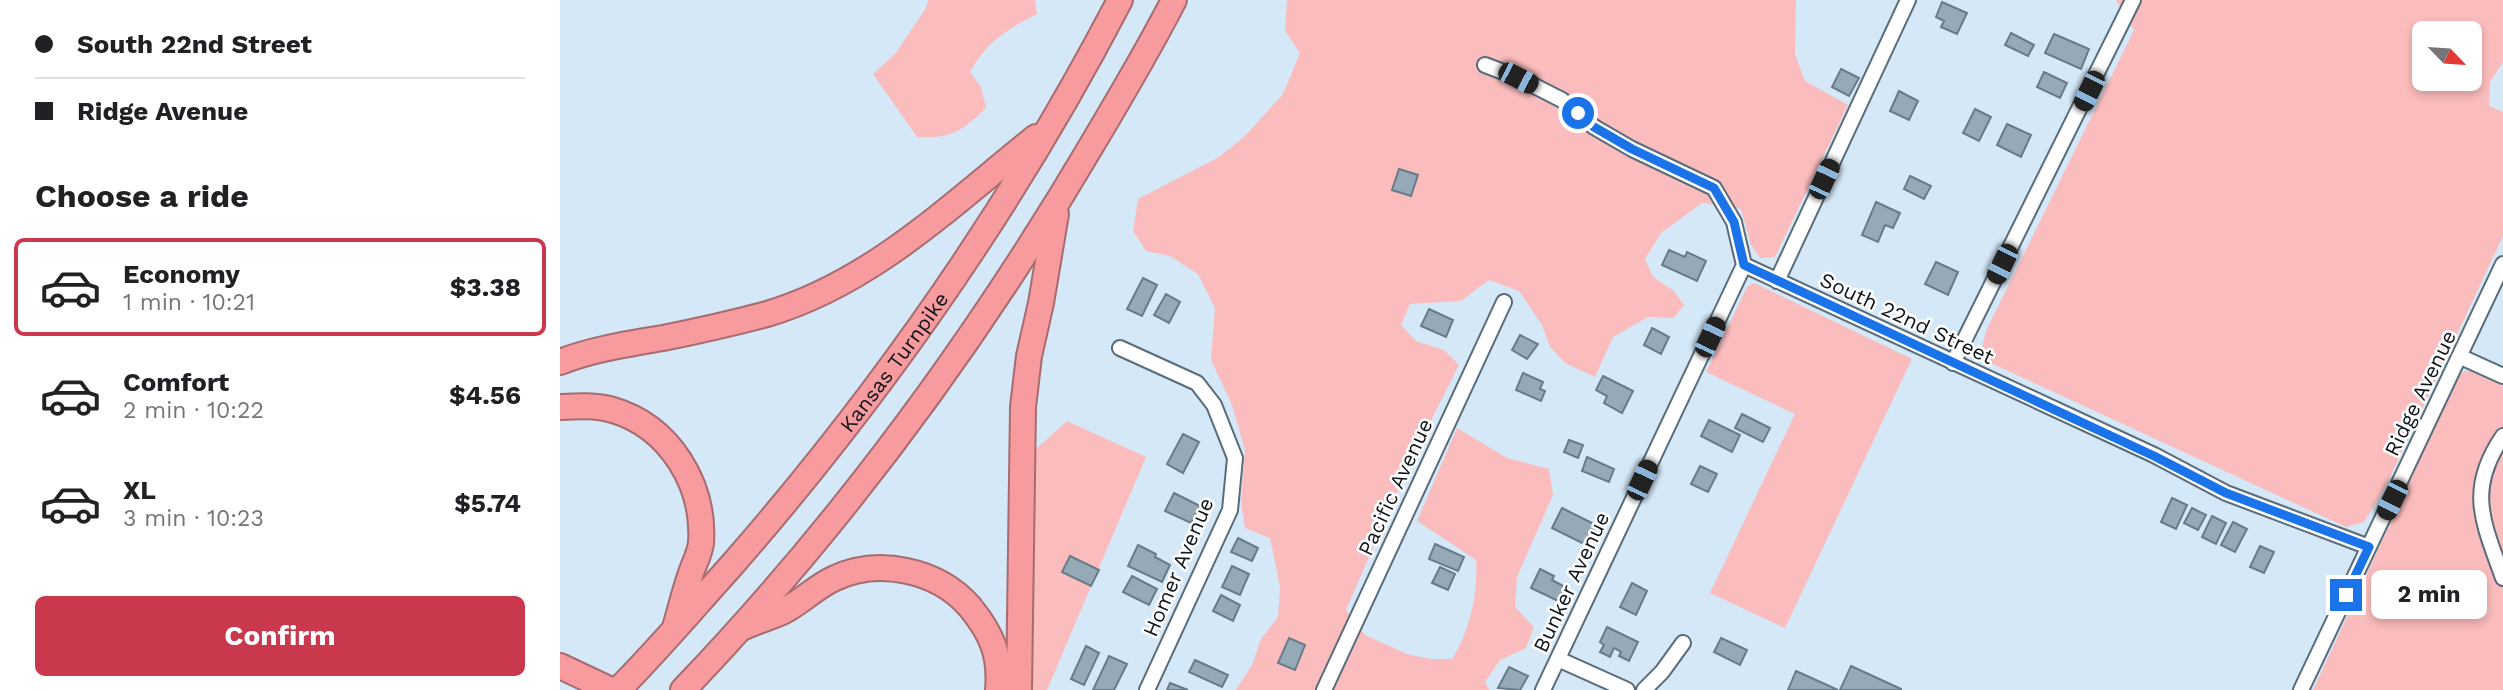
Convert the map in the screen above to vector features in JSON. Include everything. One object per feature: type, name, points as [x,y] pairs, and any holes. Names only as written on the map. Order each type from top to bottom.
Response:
[{"type":"highway","name":"Kansas Turnpike","points":[[618,690],[653,655],[796,491],[873,393],[997,213],[1050,126],[1120,0]]},
{"type":"highway","points":[[683,690],[831,522],[906,426],[1011,277],[1057,204],[1155,38],[1174,0]]},
{"type":"highway","points":[[560,362],[585,352],[690,333],[768,313],[821,294],[866,270],[908,242],[1050,126]]},
{"type":"highway","points":[[1019,690],[1023,407],[1029,356],[1041,303],[1057,204]]},
{"type":"highway","points":[[560,407],[583,405],[614,410],[644,424],[669,446],[688,472],[699,506],[701,544],[674,631]]},
{"type":"highway","points":[[740,628],[784,611],[834,579],[859,571],[891,569],[922,574],[947,586],[967,604],[980,621],[992,642],[1000,667],[998,690]]},
{"type":"highway","points":[[560,666],[611,690]]},
{"type":"street","points":[[1777,281],[1908,0]]},
{"type":"street","points":[[1953,363],[2133,0]]},
{"type":"street","points":[[1485,65],[1562,100],[1594,127],[1632,149],[1714,188],[1734,222],[1744,265]]},
{"type":"street","name":"Ridge Avenue","points":[[2301,690],[2503,264]]},
{"type":"street","name":"South 22nd Street","points":[[1744,265],[2154,456],[2226,493],[2369,547]]},
{"type":"street","name":"Bunker Avenue","points":[[1543,690],[1744,265]]},
{"type":"street","name":"Pacific Avenue","points":[[1324,690],[1504,302]]},
{"type":"street","name":"Homer Avenue","points":[[1121,348],[1197,383],[1214,405],[1235,457],[1230,510],[1147,690]]},
{"type":"street","points":[[2461,357],[2503,376]]},
{"type":"street","points":[[2503,436],[2491,454],[2481,483],[2482,517],[2503,578]]},
{"type":"street","points":[[1644,690],[1653,684],[1683,643]]},
{"type":"street","points":[[1558,659],[1627,690]]},
{"type":"shaded area","points":[[928,0],[1035,0],[1037,14],[998,37],[983,52],[970,72],[981,87],[986,108],[955,132],[939,137],[917,137],[873,74],[895,54],[926,8]]},
{"type":"shaded area","points":[[1287,0],[1796,0],[1795,54],[1805,81],[1848,105],[1775,257],[1760,258],[1751,245],[1741,209],[1702,203],[1661,233],[1645,259],[1653,277],[1674,291],[1684,305],[1674,318],[1648,317],[1613,337],[1595,377],[1565,363],[1550,347],[1542,325],[1519,291],[1489,280],[1461,301],[1410,304],[1401,325],[1416,341],[1444,350],[1459,365],[1414,454],[1346,610],[1365,635],[1407,654],[1430,659],[1452,659],[1472,612],[1476,560],[1417,521],[1457,428],[1507,458],[1549,469],[1553,495],[1517,577],[1515,607],[1534,627],[1526,648],[1500,660],[1485,682],[1489,690],[1236,690],[1252,665],[1261,639],[1278,617],[1280,587],[1270,538],[1245,528],[1241,502],[1245,450],[1232,405],[1211,360],[1215,308],[1198,274],[1170,256],[1146,251],[1133,231],[1138,199],[1219,157],[1245,136],[1283,94],[1300,53],[1285,31]]},
{"type":"shaded area","points":[[2116,0],[2503,0],[2503,62],[2490,82],[2489,106],[2503,112],[2503,236],[2386,486],[2364,522],[2346,527],[1993,364],[1981,351],[1986,331],[2134,30]]},
{"type":"shaded area","points":[[1754,283],[1912,359],[1785,628],[1710,593],[1795,414],[1706,372],[1747,287]]},
{"type":"shaded area","points":[[2464,371],[2471,371],[2503,386],[2503,690],[2313,690],[2458,377]]},
{"type":"shaded area","points":[[1067,421],[1146,457],[1047,690],[1030,690],[1035,450]]},
{"type":"building","points":[[1942,2],[1967,13],[1957,34],[1941,27],[1944,21],[1936,17]]},
{"type":"building","points":[[2011,33],[2034,45],[2028,56],[2005,45]]},
{"type":"building","points":[[2054,34],[2089,49],[2081,69],[2045,53]]},
{"type":"building","points":[[1841,69],[1859,78],[1849,96],[1832,87]]},
{"type":"building","points":[[2044,72],[2067,83],[2060,98],[2037,87]]},
{"type":"building","points":[[1899,91],[1918,101],[1909,120],[1890,111]]},
{"type":"building","points":[[1975,109],[1991,117],[1979,141],[1963,133]]},
{"type":"building","points":[[2007,124],[2031,135],[2021,157],[1997,145]]},
{"type":"building","points":[[1399,169],[1418,175],[1411,196],[1392,190]]},
{"type":"building","points":[[1910,176],[1931,186],[1924,199],[1904,189]]},
{"type":"building","points":[[1876,202],[1900,213],[1893,228],[1885,225],[1878,242],[1862,235]]},
{"type":"building","points":[[1669,250],[1685,257],[1687,252],[1706,261],[1697,281],[1662,265]]},
{"type":"building","points":[[1936,262],[1958,272],[1948,295],[1925,284]]},
{"type":"building","points":[[1143,278],[1157,285],[1142,316],[1127,309]]},
{"type":"building","points":[[1166,294],[1180,302],[1169,323],[1154,315]]},
{"type":"building","points":[[1429,309],[1453,320],[1446,337],[1421,326]]},
{"type":"building","points":[[1652,328],[1669,337],[1661,354],[1644,345]]},
{"type":"building","points":[[1520,335],[1538,344],[1527,359],[1512,350]]},
{"type":"building","points":[[1523,373],[1543,382],[1540,389],[1545,391],[1541,401],[1516,390]]},
{"type":"building","points":[[1603,376],[1633,391],[1622,413],[1604,403],[1607,396],[1596,390]]},
{"type":"building","points":[[1742,414],[1770,428],[1763,442],[1735,428]]},
{"type":"building","points":[[1709,420],[1740,435],[1732,452],[1701,436]]},
{"type":"building","points":[[1183,434],[1199,442],[1183,473],[1167,464]]},
{"type":"building","points":[[1569,440],[1583,445],[1578,458],[1564,452]]},
{"type":"building","points":[[1587,457],[1614,469],[1609,482],[1582,471]]},
{"type":"building","points":[[1700,466],[1717,474],[1708,492],[1691,484]]},
{"type":"building","points":[[1174,493],[1200,506],[1191,523],[1165,511]]},
{"type":"building","points":[[2172,498],[2187,505],[2176,529],[2161,522]]},
{"type":"building","points":[[1562,508],[1596,525],[1586,545],[1552,528]]},
{"type":"building","points":[[2192,508],[2206,515],[2198,530],[2184,523]]},
{"type":"building","points":[[2212,516],[2226,523],[2216,544],[2202,537]]},
{"type":"building","points":[[2233,522],[2247,529],[2235,552],[2221,545]]},
{"type":"building","points":[[1238,538],[1258,548],[1252,561],[1231,552]]},
{"type":"building","points":[[1435,544],[1464,557],[1458,571],[1429,559]]},
{"type":"building","points":[[1138,545],[1170,565],[1162,582],[1128,566]]},
{"type":"building","points":[[2260,546],[2274,552],[2264,573],[2250,567]]},
{"type":"building","points":[[1070,556],[1099,570],[1091,586],[1062,572]]},
{"type":"building","points":[[1232,566],[1249,574],[1240,595],[1222,587]]},
{"type":"building","points":[[1440,567],[1455,574],[1448,590],[1432,583]]},
{"type":"building","points":[[1540,569],[1554,576],[1552,580],[1565,587],[1558,601],[1531,588]]},
{"type":"building","points":[[1132,576],[1157,589],[1149,605],[1123,592]]},
{"type":"building","points":[[1632,583],[1647,591],[1636,615],[1620,607]]},
{"type":"building","points":[[1221,595],[1240,605],[1233,621],[1213,611]]},
{"type":"building","points":[[1607,627],[1638,642],[1629,661],[1619,656],[1621,652],[1614,648],[1610,657],[1600,652],[1604,645],[1600,642]]},
{"type":"building","points":[[1289,638],[1305,645],[1295,670],[1278,663]]},
{"type":"building","points":[[1721,638],[1747,650],[1740,665],[1714,652]]},
{"type":"building","points":[[1086,646],[1099,653],[1084,685],[1071,679]]},
{"type":"building","points":[[1109,656],[1127,664],[1114,690],[1093,690]]},
{"type":"building","points":[[1195,660],[1228,675],[1222,687],[1189,672]]},
{"type":"building","points":[[1851,666],[1901,689],[1901,690],[1840,690]]},
{"type":"building","points":[[1509,667],[1528,676],[1520,690],[1498,688]]},
{"type":"building","points":[[1796,671],[1838,690],[1788,690]]},
{"type":"building","points":[[1170,683],[1188,690],[1167,690]]},
{"type":"route","points":[[1578,113],[1594,127],[1632,149],[1714,188],[1734,222],[1744,265],[2154,456],[2226,493],[2369,547],[2346,595]]}]
